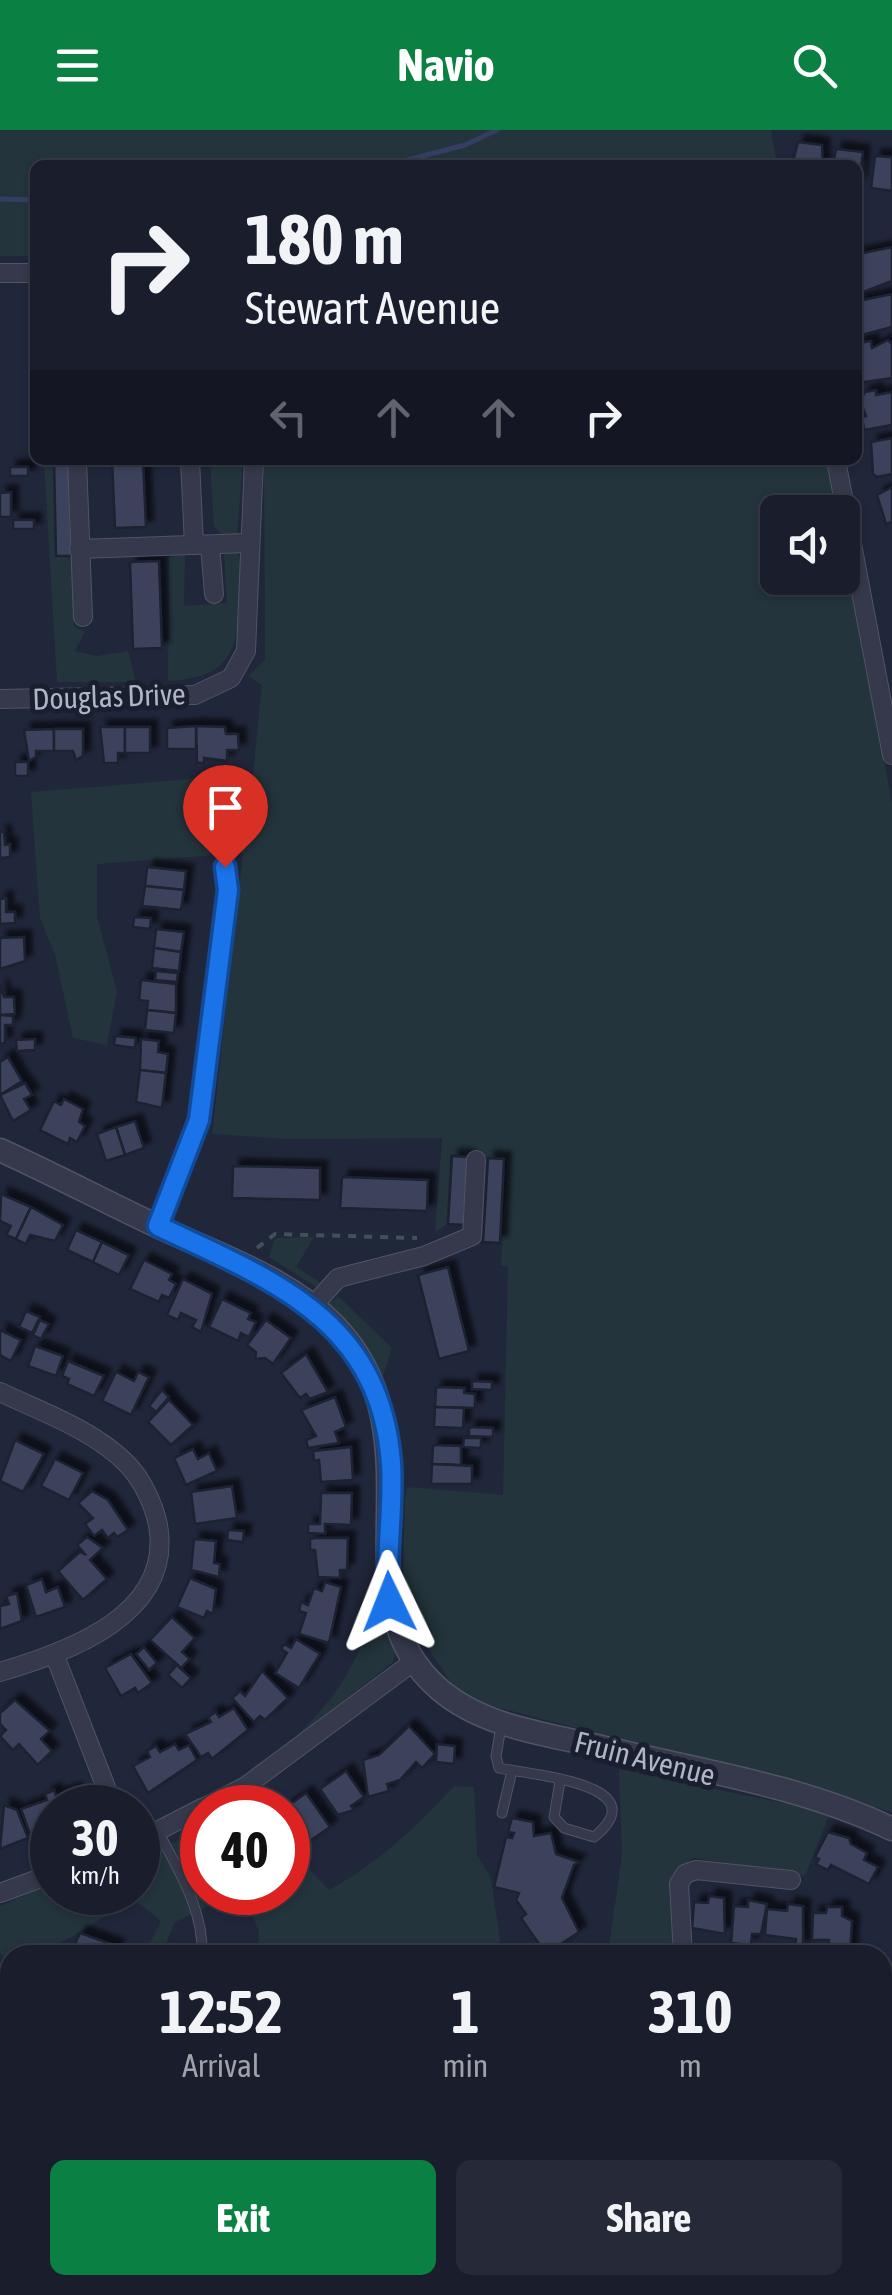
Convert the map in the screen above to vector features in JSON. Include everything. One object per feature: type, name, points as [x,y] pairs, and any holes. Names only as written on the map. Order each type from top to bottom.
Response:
[{"type":"street","points":[[0,273],[30,273]]},
{"type":"street","points":[[77,465],[83,617]]},
{"type":"street","points":[[191,465],[202,545],[214,594]]},
{"type":"street","name":"Douglas Drive","points":[[0,699],[195,695],[231,678],[246,651],[247,544],[254,465]]},
{"type":"street","points":[[837,465],[892,755]]},
{"type":"street","points":[[80,549],[247,544]]},
{"type":"street","points":[[872,647],[892,642]]},
{"type":"street","points":[[158,1226],[199,1120],[228,890],[225,867]]},
{"type":"street","name":"Fruin Avenue","points":[[0,1150],[237,1263],[312,1307],[335,1326],[355,1354],[385,1415],[391,1466],[389,1602],[413,1662],[440,1690],[502,1724],[829,1805],[892,1829]]},
{"type":"street","points":[[312,1307],[338,1278],[424,1256],[472,1236],[476,1160]]},
{"type":"street","points":[[0,1392],[82,1432],[128,1464],[155,1508],[162,1548],[147,1587],[125,1616],[55,1656],[0,1672]]},
{"type":"street","points":[[55,1656],[105,1785]]},
{"type":"street","points":[[247,1785],[413,1662]]},
{"type":"street","points":[[682,1945],[679,1884],[685,1874],[696,1870],[791,1880]]},
{"type":"street","points":[[0,1894],[30,1882]]},
{"type":"lane","points":[[502,1724],[496,1756],[499,1768],[512,1770],[560,1780],[601,1789],[609,1796],[612,1811],[607,1826],[594,1837],[564,1828],[554,1817],[560,1780]]},
{"type":"lane","points":[[502,1814],[512,1770]]},
{"type":"lane","points":[[160,1835],[186,1885],[203,1933],[202,1945]]},
{"type":"path","points":[[237,1263],[276,1234],[425,1238]]},
{"type":"shaded area","points":[[0,130],[771,130],[776,160],[30,160],[30,256],[0,256]]},
{"type":"shaded area","points":[[44,465],[54,465],[56,555],[72,556],[74,626],[85,632],[75,651],[97,656],[128,651],[136,682],[57,682]]},
{"type":"shaded area","points":[[210,465],[243,465],[237,534],[223,536],[214,526]]},
{"type":"shaded area","points":[[264,465],[829,465],[835,495],[760,495],[760,595],[854,595],[892,803],[892,1812],[478,1702],[456,1690],[426,1645],[403,1583],[405,1500],[407,1487],[503,1495],[508,1267],[501,1265],[507,1159],[450,1154],[447,1224],[435,1232],[442,1138],[290,1139],[212,1134],[243,853],[97,864],[97,916],[117,992],[107,1045],[73,1038],[55,954],[40,918],[31,792],[253,774],[262,685],[248,676],[265,660]]},
{"type":"shaded area","points":[[237,549],[240,579],[232,648],[226,659],[204,675],[168,681],[169,557],[185,554],[184,606],[227,603],[224,554]]},
{"type":"shaded area","points":[[314,1237],[296,1267],[323,1284],[319,1289],[269,1257],[275,1238]]},
{"type":"shaded area","points":[[339,1297],[392,1348],[383,1376],[329,1303]]},
{"type":"shaded area","points":[[378,1584],[396,1648],[393,1662],[291,1742],[325,1706],[349,1670],[366,1631]]},
{"type":"shaded area","points":[[619,1769],[830,1813],[805,1876],[693,1858],[677,1870],[677,1945],[609,1945],[622,1854]]},
{"type":"shaded area","points":[[454,1786],[474,1787],[477,1855],[491,1878],[501,1945],[258,1945],[259,1930],[252,1915],[310,1915],[310,1870],[329,1890],[396,1844]]},
{"type":"shaded area","points":[[180,1839],[180,1915],[190,1915],[175,1922],[165,1945],[149,1945],[161,1921],[154,1915],[160,1915],[160,1849]]},
{"type":"shaded area","points":[[30,1893],[30,1915],[108,1915],[54,1945],[0,1945],[0,1906]]},
{"type":"building","points":[[798,142],[822,145],[823,160],[793,160]]},
{"type":"building","points":[[836,149],[863,152],[862,160],[834,160]]},
{"type":"building","points":[[875,156],[892,157],[892,191],[871,188]]},
{"type":"building","points":[[892,247],[892,281],[862,292],[862,253]]},
{"type":"building","points":[[892,294],[892,327],[862,335],[862,300]]},
{"type":"building","points":[[888,340],[892,344],[892,378],[862,382],[862,342],[871,341],[872,348]]},
{"type":"building","points":[[865,392],[892,392],[892,425],[864,430]]},
{"type":"building","points":[[892,438],[892,474],[877,477],[873,474],[871,442]]},
{"type":"building","points":[[54,465],[69,465],[72,556],[56,556]]},
{"type":"building","points":[[112,465],[143,465],[146,527],[115,528]]},
{"type":"building","points":[[10,467],[28,467],[28,476],[10,476]]},
{"type":"building","points":[[892,487],[892,522],[886,524],[877,495]]},
{"type":"building","points":[[11,492],[11,517],[0,517],[0,493]]},
{"type":"building","points":[[13,520],[34,520],[34,529],[13,529]]},
{"type":"building","points":[[159,561],[162,648],[133,649],[130,562]]},
{"type":"building","points":[[196,726],[225,727],[226,734],[238,734],[239,750],[227,750],[227,761],[204,758],[204,763],[197,763]]},
{"type":"building","points":[[196,726],[196,749],[167,749],[167,728]]},
{"type":"building","points":[[100,727],[125,727],[125,753],[118,753],[118,763],[104,763]]},
{"type":"building","points":[[125,727],[150,727],[150,753],[125,753]]},
{"type":"building","points":[[54,729],[54,751],[36,751],[36,757],[29,761],[24,730]]},
{"type":"building","points":[[54,729],[83,729],[83,756],[76,760],[73,751],[54,751]]},
{"type":"building","points":[[15,762],[28,762],[28,776],[15,776]]},
{"type":"building","points":[[0,832],[4,832],[5,845],[10,844],[10,857],[0,858]]},
{"type":"building","points":[[147,867],[186,871],[184,890],[145,886]]},
{"type":"building","points":[[145,886],[184,890],[181,910],[142,906]]},
{"type":"building","points":[[6,898],[6,912],[15,912],[15,923],[0,924],[0,899]]},
{"type":"building","points":[[134,917],[151,918],[150,929],[133,927]]},
{"type":"building","points":[[156,929],[184,932],[181,952],[154,948]]},
{"type":"building","points":[[24,937],[25,961],[0,969],[0,938]]},
{"type":"building","points":[[154,948],[181,952],[179,971],[152,968]]},
{"type":"building","points":[[156,971],[178,973],[177,982],[155,980]]},
{"type":"building","points":[[141,980],[176,984],[176,1013],[147,1010],[148,1001],[139,1000]]},
{"type":"building","points":[[0,985],[4,997],[14,997],[15,1014],[0,1015]]},
{"type":"building","points":[[147,1010],[176,1013],[174,1033],[145,1030]]},
{"type":"building","points":[[0,1015],[13,1016],[13,1025],[5,1025],[5,1043],[0,1044]]},
{"type":"building","points":[[115,1036],[136,1038],[135,1048],[114,1045]]},
{"type":"building","points":[[35,1039],[35,1050],[17,1051],[16,1040]]},
{"type":"building","points":[[141,1039],[159,1041],[158,1052],[168,1054],[166,1073],[140,1070]]},
{"type":"building","points":[[8,1057],[22,1081],[0,1095],[0,1062]]},
{"type":"building","points":[[140,1070],[166,1073],[162,1108],[136,1102]]},
{"type":"building","points":[[25,1083],[32,1095],[24,1099],[31,1110],[13,1121],[0,1095]]},
{"type":"building","points":[[64,1099],[83,1109],[79,1122],[85,1126],[77,1142],[70,1138],[68,1144],[40,1130],[54,1101],[61,1105]]},
{"type":"building","points":[[135,1121],[144,1148],[125,1155],[116,1127]]},
{"type":"building","points":[[116,1127],[125,1155],[106,1161],[97,1134]]},
{"type":"building","points":[[452,1156],[468,1157],[464,1225],[448,1224]]},
{"type":"building","points":[[488,1158],[504,1159],[500,1243],[483,1242]]},
{"type":"building","points":[[233,1166],[320,1168],[320,1200],[232,1198]]},
{"type":"building","points":[[342,1177],[428,1180],[427,1211],[340,1208]]},
{"type":"building","points":[[1,1194],[31,1207],[16,1239],[6,1235],[11,1226],[0,1221]]},
{"type":"building","points":[[31,1207],[63,1225],[55,1241],[30,1235],[26,1244],[16,1239]]},
{"type":"building","points":[[76,1230],[102,1242],[93,1262],[67,1250]]},
{"type":"building","points":[[102,1242],[129,1255],[119,1275],[93,1262]]},
{"type":"building","points":[[144,1260],[172,1274],[169,1280],[176,1284],[169,1298],[162,1295],[159,1302],[130,1289]]},
{"type":"building","points":[[448,1267],[469,1351],[439,1359],[418,1275]]},
{"type":"building","points":[[183,1279],[212,1294],[201,1332],[192,1327],[196,1320],[181,1313],[178,1320],[167,1315]]},
{"type":"building","points":[[222,1299],[251,1313],[248,1319],[256,1322],[249,1337],[241,1333],[238,1341],[209,1327]]},
{"type":"building","points":[[26,1311],[40,1317],[32,1333],[19,1327]]},
{"type":"building","points":[[40,1320],[49,1324],[41,1339],[33,1335]]},
{"type":"building","points":[[266,1320],[291,1338],[273,1364],[265,1358],[255,1359],[256,1352],[247,1345]]},
{"type":"building","points":[[0,1330],[21,1340],[11,1361],[0,1355]]},
{"type":"building","points":[[35,1346],[63,1356],[56,1376],[28,1366]]},
{"type":"building","points":[[306,1354],[328,1392],[310,1399],[306,1394],[300,1398],[281,1373]]},
{"type":"building","points":[[68,1361],[104,1376],[94,1396],[67,1384],[69,1379],[62,1376]]},
{"type":"building","points":[[116,1372],[134,1381],[138,1372],[149,1377],[131,1415],[102,1401]]},
{"type":"building","points":[[472,1381],[492,1382],[492,1390],[472,1389]]},
{"type":"building","points":[[436,1387],[465,1388],[464,1393],[475,1394],[475,1408],[435,1407]]},
{"type":"building","points":[[162,1390],[169,1397],[156,1412],[149,1406]]},
{"type":"building","points":[[335,1397],[346,1427],[335,1432],[339,1443],[308,1448],[306,1440],[316,1436],[301,1410]]},
{"type":"building","points":[[169,1400],[193,1425],[171,1445],[148,1422]]},
{"type":"building","points":[[435,1407],[464,1408],[463,1428],[434,1427]]},
{"type":"building","points":[[469,1427],[493,1428],[493,1437],[469,1436]]},
{"type":"building","points":[[464,1438],[481,1438],[481,1448],[463,1447]]},
{"type":"building","points":[[15,1440],[44,1454],[23,1492],[0,1481]]},
{"type":"building","points":[[433,1445],[461,1446],[461,1465],[432,1464]]},
{"type":"building","points":[[351,1447],[353,1480],[321,1482],[319,1460],[314,1461],[313,1451]]},
{"type":"building","points":[[193,1449],[198,1459],[209,1453],[217,1471],[186,1485],[174,1458]]},
{"type":"building","points":[[55,1459],[83,1473],[69,1500],[41,1486]]},
{"type":"building","points":[[432,1464],[472,1466],[472,1484],[431,1484]]},
{"type":"building","points":[[232,1486],[237,1518],[195,1524],[191,1492]]},
{"type":"building","points":[[92,1491],[108,1500],[128,1530],[117,1537],[114,1533],[108,1538],[102,1530],[94,1536],[85,1524],[93,1518],[78,1503]]},
{"type":"building","points":[[321,1493],[352,1493],[351,1525],[325,1524],[325,1534],[308,1533],[308,1524],[320,1524]]},
{"type":"building","points":[[228,1530],[244,1531],[243,1542],[227,1540]]},
{"type":"building","points":[[87,1537],[103,1548],[90,1560],[107,1579],[83,1600],[58,1571],[80,1552],[86,1555],[77,1545]]},
{"type":"building","points":[[348,1538],[347,1570],[340,1570],[340,1578],[318,1577],[315,1550],[310,1550],[310,1539]]},
{"type":"building","points":[[194,1539],[216,1541],[214,1563],[220,1564],[219,1577],[191,1570]]},
{"type":"building","points":[[190,1578],[216,1589],[213,1614],[207,1611],[204,1618],[177,1607]]},
{"type":"building","points":[[42,1579],[46,1592],[58,1587],[65,1607],[36,1617],[26,1585]]},
{"type":"building","points":[[325,1582],[341,1587],[329,1643],[299,1634],[306,1613],[299,1611],[301,1602],[308,1605],[314,1588],[322,1591]]},
{"type":"building","points":[[17,1593],[22,1621],[0,1629],[0,1606],[9,1604],[6,1596]]},
{"type":"building","points":[[172,1617],[195,1638],[182,1652],[190,1659],[181,1668],[150,1640]]},
{"type":"building","points":[[296,1639],[320,1654],[299,1688],[275,1673],[287,1653],[281,1649],[284,1644],[291,1648]]},
{"type":"building","points":[[144,1647],[157,1663],[149,1670],[136,1654]]},
{"type":"building","points":[[131,1654],[152,1683],[138,1693],[135,1688],[121,1696],[105,1668]]},
{"type":"building","points":[[177,1665],[191,1678],[182,1688],[168,1675]]},
{"type":"building","points":[[262,1671],[288,1698],[265,1720],[260,1716],[254,1722],[232,1698],[240,1691],[245,1696]]},
{"type":"building","points":[[15,1700],[50,1731],[41,1739],[52,1751],[38,1765],[19,1744],[13,1750],[0,1736],[6,1730],[0,1724],[0,1713]]},
{"type":"building","points":[[234,1708],[248,1730],[212,1759],[208,1753],[201,1757],[185,1734],[211,1722],[208,1717],[216,1712],[219,1717]]},
{"type":"building","points":[[409,1726],[435,1754],[422,1768],[416,1762],[400,1780],[387,1784],[389,1791],[368,1797],[363,1760],[379,1755]]},
{"type":"building","points":[[175,1744],[179,1750],[189,1745],[197,1760],[160,1785],[144,1785],[133,1766],[150,1757],[147,1751],[156,1746],[160,1752]]},
{"type":"building","points":[[437,1744],[455,1746],[454,1764],[436,1762]]},
{"type":"building","points":[[346,1771],[364,1797],[351,1806],[354,1810],[338,1815],[320,1789]]},
{"type":"building","points":[[310,1799],[330,1827],[310,1841]]},
{"type":"building","points":[[4,1805],[17,1810],[28,1838],[0,1849]]},
{"type":"building","points":[[30,1806],[30,1834],[21,1809]]},
{"type":"building","points":[[512,1818],[533,1822],[534,1836],[551,1833],[556,1854],[579,1862],[574,1865],[562,1898],[579,1932],[560,1945],[540,1945],[521,1918],[526,1914],[516,1900],[519,1893],[494,1887],[506,1837],[512,1838],[514,1833],[508,1832]]},
{"type":"building","points":[[828,1832],[849,1838],[851,1844],[867,1853],[864,1860],[878,1867],[869,1884],[831,1865],[828,1870],[816,1864],[819,1859],[815,1857]]},
{"type":"building","points":[[709,1896],[724,1898],[725,1934],[692,1928],[694,1902],[708,1903]]},
{"type":"building","points":[[748,1900],[767,1904],[761,1934],[752,1934],[751,1945],[731,1943],[734,1906],[748,1907]]},
{"type":"building","points":[[788,1904],[803,1906],[803,1945],[795,1945],[796,1939],[765,1935],[767,1909],[787,1911]]},
{"type":"building","points":[[827,1907],[842,1907],[842,1916],[852,1921],[850,1945],[812,1940],[813,1913],[826,1913]]},
{"type":"building","points":[[80,1933],[114,1945],[75,1945]]},
{"type":"waterway","points":[[407,160],[465,145],[497,130]]},
{"type":"waterway","points":[[0,199],[30,200]]},
{"type":"route","points":[[225,867],[228,890],[199,1120],[158,1226],[271,1280],[335,1326],[355,1354],[385,1415],[391,1466],[389,1602]]}]
